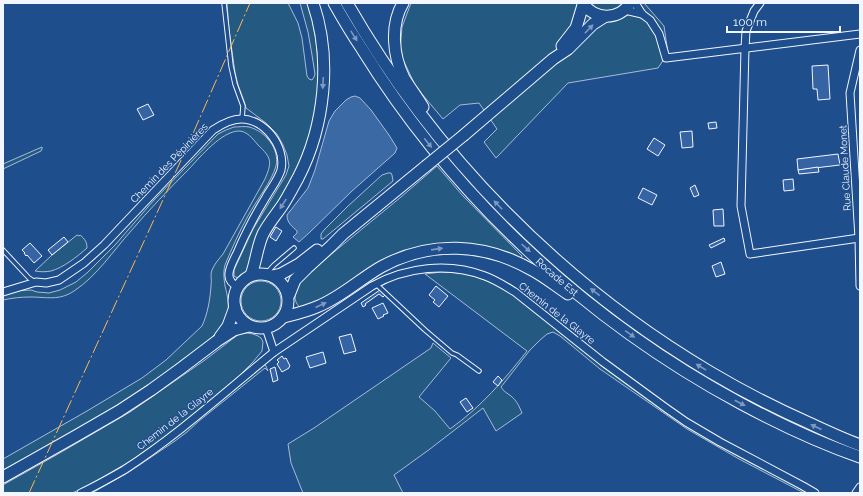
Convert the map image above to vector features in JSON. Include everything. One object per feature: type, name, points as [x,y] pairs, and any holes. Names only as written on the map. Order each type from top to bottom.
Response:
[{"type":"main road","points":[[251,275],[255,265],[258,247],[263,235],[299,177],[307,161],[317,128],[324,77],[321,35],[313,3]]},
{"type":"main road","name":"Rocade Est","points":[[334,3],[373,68],[428,143],[491,214],[519,242],[568,286],[629,334],[720,392],[769,418],[821,442],[860,457]]},
{"type":"main road","name":"Rocade Est","points":[[347,3],[409,100],[471,176],[521,228],[565,268],[593,292],[635,324],[688,359],[774,408],[856,443]]},
{"type":"main road","points":[[403,3],[395,22],[394,37],[396,54],[405,78],[425,110],[426,121]]},
{"type":"main road","points":[[583,4],[592,13],[604,17],[618,14],[627,7]]},
{"type":"main road","points":[[552,59],[576,28],[583,4]]},
{"type":"main road","points":[[288,295],[295,280],[343,234],[464,135],[552,59],[568,49],[593,24],[604,17]]},
{"type":"main road","points":[[217,341],[228,326],[234,307],[235,294],[241,282],[251,275],[281,274],[299,264],[327,243],[343,234]]},
{"type":"main road","points":[[284,317],[325,303],[381,267],[396,260],[428,250],[457,248],[470,248],[484,251],[515,261],[532,269],[549,280],[582,305],[599,310]]},
{"type":"main road","points":[[234,307],[242,321],[249,326],[266,328],[279,322],[288,310],[288,295],[280,280],[269,275]]},
{"type":"main road","points":[[3,477],[119,411],[151,390],[234,330],[249,326]]},
{"type":"street","points":[[635,3],[642,14],[650,20],[660,34],[666,58],[860,34]]},
{"type":"street","points":[[760,3],[754,11],[746,32],[745,48],[741,206],[750,254],[859,238]]},
{"type":"street","points":[[627,7],[630,11],[642,14]]},
{"type":"street","name":"Rue Claude Monet","points":[[860,50],[850,93],[859,238],[860,286]]},
{"type":"street","name":"Chemin des Pépinières","points":[[3,292],[36,282],[59,280],[84,264],[214,130],[221,124],[228,121],[242,119]]},
{"type":"street","points":[[238,287],[230,281],[229,273],[232,264],[254,217],[278,177],[282,160],[277,144],[266,130],[254,122],[242,119]]},
{"type":"street","name":"Chemin de la Glayre","points":[[81,493],[125,469],[190,422],[274,352],[376,284],[405,273],[438,268],[470,272],[493,280],[507,287],[603,362],[671,412],[720,442],[815,493]]},
{"type":"street","points":[[266,328],[274,352]]},
{"type":"street","points":[[856,493],[860,487]]},
{"type":"lane","points":[[224,3],[234,84],[243,106],[242,119]]},
{"type":"lane","points":[[269,275],[274,265],[294,248]]},
{"type":"lane","points":[[3,250],[29,278],[36,282]]},
{"type":"lane","points":[[376,284],[430,335],[452,353],[479,371]]},
{"type":"shaded area","points":[[227,3],[288,3],[298,23],[302,38],[307,76],[312,80],[315,74],[308,32],[300,3],[307,3],[316,40],[319,73],[314,117],[305,150],[284,193],[266,219],[248,270],[238,278],[234,276],[234,270],[253,229],[286,175],[289,166],[287,155],[277,134],[266,123],[246,108],[235,72]]},
{"type":"shaded area","points":[[411,3],[644,3],[664,26],[668,53],[658,68],[568,83],[496,158],[484,142],[497,129],[479,103],[460,105],[443,119],[416,87],[400,53],[402,27]]},
{"type":"shaded area","points":[[355,96],[360,98],[371,110],[397,148],[395,153],[352,191],[299,242],[293,237],[297,231],[289,222],[287,215],[308,188],[315,170],[329,121],[335,111],[346,100]]},
{"type":"shaded area","points":[[234,127],[249,127],[261,132],[273,147],[277,160],[274,172],[264,191],[251,210],[225,265],[224,278],[228,299],[228,311],[227,317],[221,327],[203,345],[115,407],[3,470],[3,459],[142,378],[166,360],[202,326],[209,301],[212,270],[223,254],[265,179],[270,164],[266,153],[245,132],[232,132],[226,135],[205,152],[145,215],[97,271],[74,291],[58,297],[23,297],[3,300],[3,294],[15,291],[31,290],[49,293],[60,290],[76,282],[115,245],[154,200],[218,134]]},
{"type":"shaded area","points":[[42,147],[41,151],[3,169],[3,164]]},
{"type":"shaded area","points":[[437,166],[463,196],[522,256],[521,259],[497,250],[462,243],[425,246],[353,279],[326,297],[312,304],[300,307],[297,305],[295,295],[298,286],[312,270]]},
{"type":"shaded area","points":[[391,173],[393,181],[323,239],[321,239],[321,234],[324,230],[347,207],[382,175]]},
{"type":"shaded area","points":[[77,235],[80,235],[84,239],[87,248],[70,261],[56,269],[47,272],[35,271],[52,255]]},
{"type":"shaded area","points":[[441,272],[461,273],[498,285],[519,299],[610,371],[670,415],[808,493],[804,493],[739,459],[687,429],[600,369],[553,332],[547,334],[530,350],[501,387],[515,400],[522,413],[496,431],[483,408],[394,475],[403,493],[303,493],[291,463],[288,444],[314,428],[431,348],[433,343],[451,358],[419,397],[435,411],[450,429],[472,412],[492,393],[527,351],[425,274]]},
{"type":"shaded area","points":[[265,281],[272,284],[278,290],[281,301],[280,309],[272,318],[265,321],[257,321],[250,318],[242,309],[241,297],[244,290],[253,282]]},
{"type":"shaded area","points":[[247,333],[258,336],[263,342],[262,351],[253,362],[236,379],[194,414],[132,460],[88,486],[72,493],[3,493],[3,485],[130,412],[205,360],[239,334]]},
{"type":"shaded area","points":[[265,364],[268,371],[265,368],[175,441],[129,472],[92,493],[87,493],[165,445]]},
{"type":"building","points":[[828,65],[830,99],[818,100],[817,89],[813,89],[812,66]]},
{"type":"building","points":[[148,104],[154,115],[143,120],[137,109]]},
{"type":"building","points":[[716,122],[717,128],[709,129],[708,123]]},
{"type":"building","points":[[692,131],[693,147],[682,148],[680,132]]},
{"type":"building","points":[[654,138],[665,145],[658,156],[647,149]]},
{"type":"building","points":[[838,154],[840,165],[798,170],[797,159]]},
{"type":"building","points":[[818,167],[819,172],[799,174],[798,170]]},
{"type":"building","points":[[793,179],[794,190],[784,191],[783,180]]},
{"type":"building","points":[[695,185],[699,195],[694,197],[690,188]]},
{"type":"building","points":[[643,188],[657,195],[652,205],[638,198]]},
{"type":"building","points":[[723,209],[724,226],[714,226],[713,210]]},
{"type":"building","points":[[276,227],[282,231],[276,241],[270,237]]},
{"type":"building","points":[[64,237],[68,242],[52,255],[48,250]]},
{"type":"building","points":[[724,238],[725,241],[711,248],[709,245]]},
{"type":"building","points":[[30,243],[42,256],[34,263],[22,250]]},
{"type":"building","points":[[721,262],[725,274],[716,277],[712,266]]},
{"type":"building","points":[[436,286],[448,296],[439,307],[433,302],[435,300],[429,295]]},
{"type":"building","points":[[380,290],[386,294],[383,297],[379,294],[363,307],[361,303]]},
{"type":"building","points":[[383,303],[388,313],[378,319],[372,308]]},
{"type":"building","points":[[351,334],[356,351],[344,354],[339,337]]},
{"type":"building","points":[[323,352],[326,363],[310,368],[306,357]]},
{"type":"building","points":[[282,356],[284,359],[286,358],[290,366],[282,372],[277,364],[279,362],[277,360]]},
{"type":"building","points":[[275,367],[278,380],[273,382],[270,369]]},
{"type":"building","points":[[498,376],[502,380],[498,386],[493,382]]},
{"type":"building","points":[[466,398],[473,408],[467,412],[460,402]]},
{"type":"power","points":[[29,493],[188,145],[250,3]]}]
